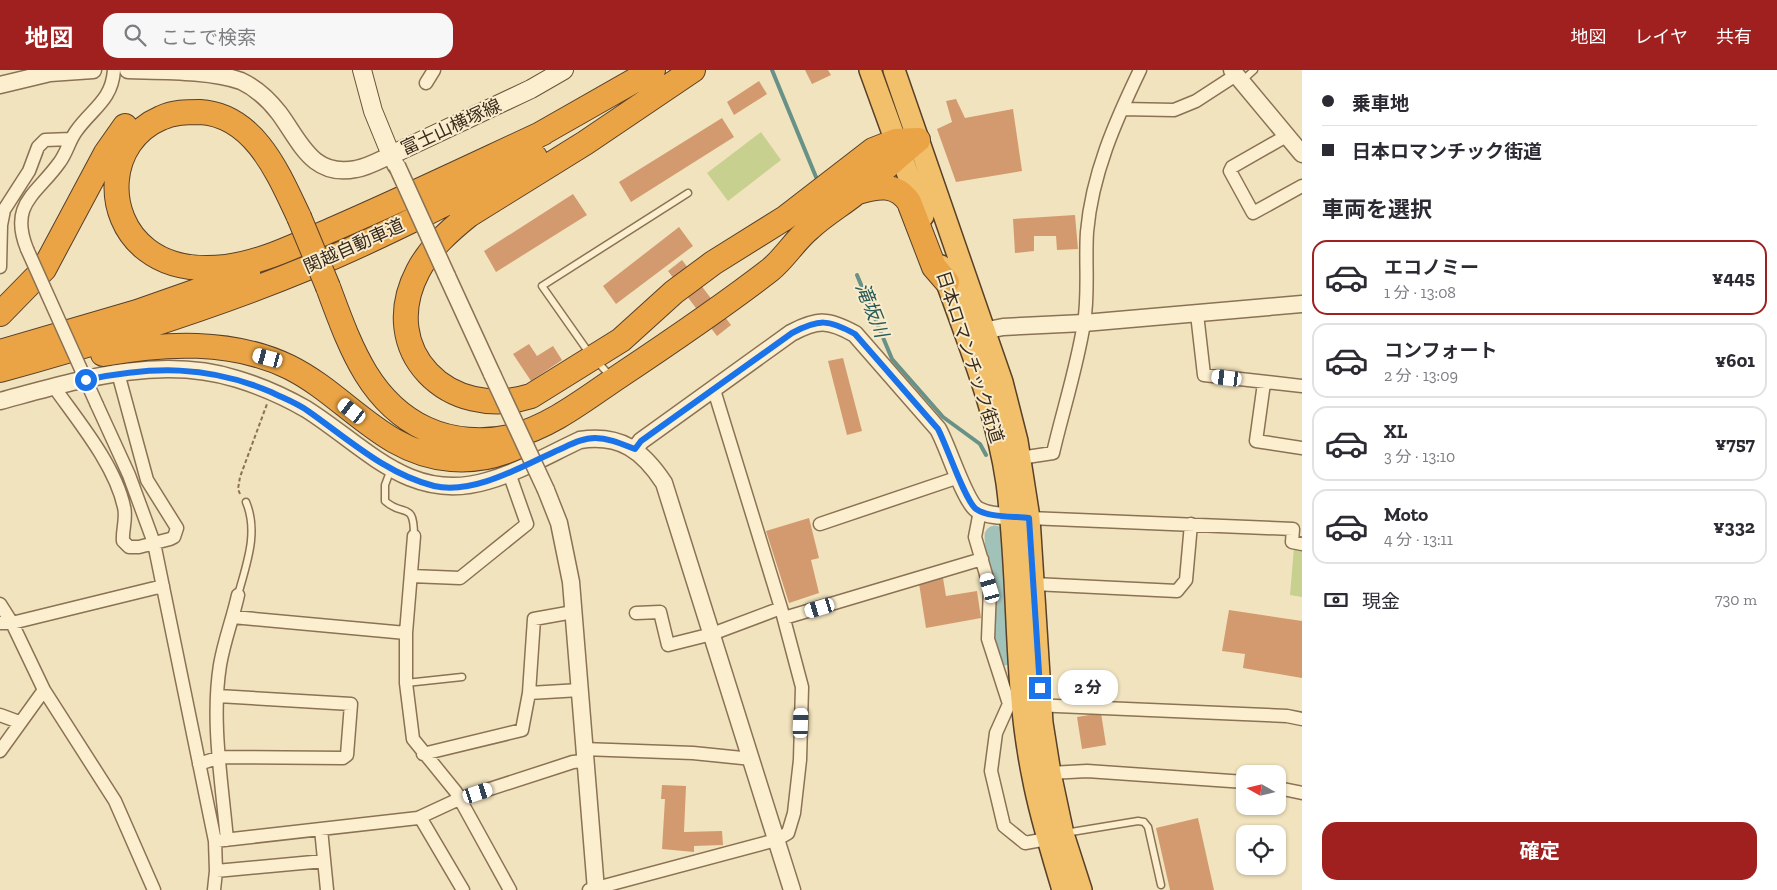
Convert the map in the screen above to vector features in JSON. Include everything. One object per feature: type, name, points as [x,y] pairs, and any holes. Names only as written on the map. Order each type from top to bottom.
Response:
[{"type":"highway","name":"関越自動車道","points":[[0,352],[137,312],[304,252],[381,217],[543,133],[653,70]]},
{"type":"highway","name":"関越自動車道","points":[[0,370],[144,328],[231,298],[335,256],[467,193],[589,127],[686,70]]},
{"type":"highway","points":[[693,70],[585,143],[488,203],[452,229],[426,258],[411,287],[407,320],[414,352],[432,378],[459,396],[489,402],[517,400],[603,368],[696,324],[772,268],[809,228],[858,192],[905,145]]},
{"type":"highway","name":"日本ロマンチック街道","points":[[870,70],[905,145],[975,333],[999,442],[1020,517],[1034,584],[1025,704],[1050,774],[1055,836],[1063,890]]},
{"type":"highway","name":"日本ロマンチック街道","points":[[894,70],[905,145],[947,282],[1002,382],[1020,458],[1025,704],[1032,776],[1055,836],[1081,890]]},
{"type":"highway","points":[[0,314],[44,269],[115,138],[136,116],[163,101],[190,97],[213,99],[226,103],[252,118],[264,129],[284,156],[304,215],[333,285],[382,376],[407,402],[439,420],[455,425],[488,428],[505,426],[540,412],[576,389],[603,368]]},
{"type":"highway","points":[[304,215],[257,142],[232,122],[219,116],[188,112],[160,118],[136,135],[121,159],[117,173],[116,187],[120,215],[132,235],[148,251],[161,258],[192,267],[227,266],[245,263],[294,246],[543,133]]},
{"type":"highway","points":[[0,376],[134,348],[184,346],[227,349],[268,358],[289,367],[310,379],[376,431],[410,450],[427,456],[460,460],[497,455],[515,448],[550,428],[581,403],[621,340],[674,292],[713,263],[785,218],[873,150],[905,145]]},
{"type":"highway","points":[[858,192],[881,186],[895,189],[904,195],[909,202],[934,267],[947,282]]},
{"type":"highway","points":[[333,285],[349,342],[370,381],[399,412],[426,429],[457,439],[484,440],[510,437],[544,424],[581,403]]},
{"type":"main road","name":"富士山横塚線","points":[[362,70],[373,111],[394,161],[564,70]]},
{"type":"street","points":[[0,85],[50,73],[93,70]]},
{"type":"street","points":[[114,70],[110,91],[71,139],[58,165],[31,195],[23,208],[21,232],[139,501],[154,543],[199,764],[221,840]]},
{"type":"street","points":[[128,70],[215,72],[240,80],[259,93],[278,112],[306,153],[326,167],[346,171],[394,161],[546,490],[564,545],[573,612],[580,690],[583,755],[594,889],[776,840],[788,833],[791,826],[800,760],[802,687],[782,613],[714,390]]},
{"type":"street","points":[[426,83],[434,70]]},
{"type":"street","points":[[1020,458],[1053,453],[1084,323],[1088,277],[1087,231],[1094,185],[1102,156],[1138,71]]},
{"type":"street","points":[[1122,109],[1174,110],[1196,101],[1237,75],[1302,154]]},
{"type":"street","points":[[1288,135],[1232,167],[1230,171],[1253,213],[1302,186]]},
{"type":"street","points":[[0,267],[2,217],[10,200],[29,171],[38,147],[45,140],[71,139]]},
{"type":"street","points":[[975,333],[1302,304]]},
{"type":"street","points":[[1197,314],[1204,375],[1302,386]]},
{"type":"street","points":[[635,449],[641,441],[792,333],[810,323],[825,322],[839,325],[855,334],[938,429],[948,447],[970,503],[980,510],[1020,517],[1293,529],[1292,542],[1302,544]]},
{"type":"street","points":[[0,401],[118,373],[151,369],[184,370],[236,378],[272,392],[306,409],[391,469],[410,479],[436,486],[479,483],[509,473],[580,440],[602,439],[635,449],[653,466],[664,483],[792,890]]},
{"type":"street","points":[[54,387],[107,467],[120,496],[125,517],[123,536],[125,545],[134,548],[174,537],[177,528],[147,480],[118,373]]},
{"type":"street","points":[[1264,383],[1256,441],[1302,448]]},
{"type":"street","points":[[411,576],[460,578],[528,524],[509,473]]},
{"type":"street","points":[[820,524],[959,477]]},
{"type":"street","points":[[980,510],[975,537],[990,588],[988,639],[1025,704]]},
{"type":"street","points":[[1034,584],[1177,591],[1186,580],[1191,524]]},
{"type":"street","points":[[414,536],[406,633],[406,683],[413,739],[459,799],[509,890]]},
{"type":"street","points":[[636,613],[660,612],[668,645],[982,559]]},
{"type":"street","points":[[6,623],[163,586]]},
{"type":"street","points":[[214,890],[221,840],[218,696],[220,665],[238,595]]},
{"type":"street","points":[[0,604],[6,623],[44,690],[115,801],[154,890]]},
{"type":"street","points":[[423,754],[522,730],[529,693],[534,618],[573,612]]},
{"type":"street","points":[[233,617],[406,633]]},
{"type":"street","points":[[0,751],[19,722],[44,690]]},
{"type":"street","points":[[529,693],[580,690]]},
{"type":"street","points":[[199,764],[220,757],[343,758],[347,755],[351,704],[218,696]]},
{"type":"street","points":[[1055,836],[1025,843],[1004,826],[991,771],[996,733],[1025,704],[1287,716],[1302,719]]},
{"type":"street","points":[[0,715],[19,722]]},
{"type":"street","points":[[221,840],[420,817],[459,799],[573,762],[583,755],[673,752],[752,759]]},
{"type":"street","points":[[1050,774],[1094,771],[1236,781]]},
{"type":"street","points":[[1286,789],[1302,792]]},
{"type":"street","points":[[420,817],[462,890]]},
{"type":"street","points":[[321,829],[327,890]]},
{"type":"street","points":[[216,872],[324,861]]},
{"type":"lane","points":[[1237,75],[1254,70]]},
{"type":"lane","points":[[603,368],[542,286],[688,193]]},
{"type":"lane","points":[[391,469],[385,485],[385,501],[411,515],[414,519],[414,536]]},
{"type":"lane","points":[[238,595],[252,534],[250,512],[246,502]]},
{"type":"lane","points":[[406,683],[462,677]]},
{"type":"lane","points":[[1055,836],[1138,821],[1144,822],[1148,827],[1161,885]]},
{"type":"path","points":[[246,502],[238,489],[240,477],[272,392]]},
{"type":"green space","points":[[761,132],[781,160],[728,201],[707,173]]},
{"type":"green space","points":[[1294,547],[1302,549],[1302,597],[1290,595]]},
{"type":"building","points":[[805,70],[828,70],[831,75],[812,84]]},
{"type":"building","points":[[759,81],[767,94],[734,115],[727,102]]},
{"type":"building","points":[[956,99],[965,118],[1013,109],[1022,171],[956,182],[937,129],[952,122],[946,101]]},
{"type":"building","points":[[722,118],[734,137],[631,202],[619,182]]},
{"type":"building","points":[[573,194],[587,215],[496,272],[484,251]]},
{"type":"building","points":[[1075,215],[1078,249],[1057,250],[1056,236],[1034,236],[1034,251],[1015,253],[1013,219]]},
{"type":"building","points":[[679,227],[693,246],[616,304],[603,286]]},
{"type":"building","points":[[682,260],[731,325],[717,336],[668,271]]},
{"type":"building","points":[[529,344],[537,356],[553,346],[562,360],[531,381],[513,354]]},
{"type":"building","points":[[843,358],[862,431],[847,435],[828,361]]},
{"type":"building","points":[[809,518],[819,558],[811,560],[819,593],[789,603],[766,531]]},
{"type":"building","points":[[942,572],[946,596],[977,591],[981,618],[926,628],[918,577]]},
{"type":"building","points":[[1229,610],[1302,621],[1302,678],[1243,668],[1245,654],[1222,651]]},
{"type":"building","points":[[1101,713],[1106,745],[1082,749],[1077,717]]},
{"type":"building","points":[[662,785],[686,786],[684,832],[722,831],[723,845],[694,846],[694,852],[662,849],[665,799],[661,799]]},
{"type":"building","points":[[1198,818],[1214,890],[1170,890],[1156,828]]},
{"type":"waterway","name":"滝坂川","points":[[772,70],[816,177]]},
{"type":"waterway","name":"滝坂川","points":[[857,275],[892,359],[943,417],[980,444],[986,455]]},
{"type":"waterway","name":"滝坂川","points":[[995,536],[1003,655]]},
{"type":"route","points":[[86,380],[118,373],[151,369],[184,370],[236,378],[272,392],[306,409],[386,467],[410,479],[436,486],[464,486],[486,482],[509,473],[580,440],[595,438],[615,441],[635,449],[641,441],[792,333],[810,323],[825,322],[839,325],[855,334],[938,429],[948,447],[970,503],[977,510],[987,513],[1029,518],[1040,688]]}]
